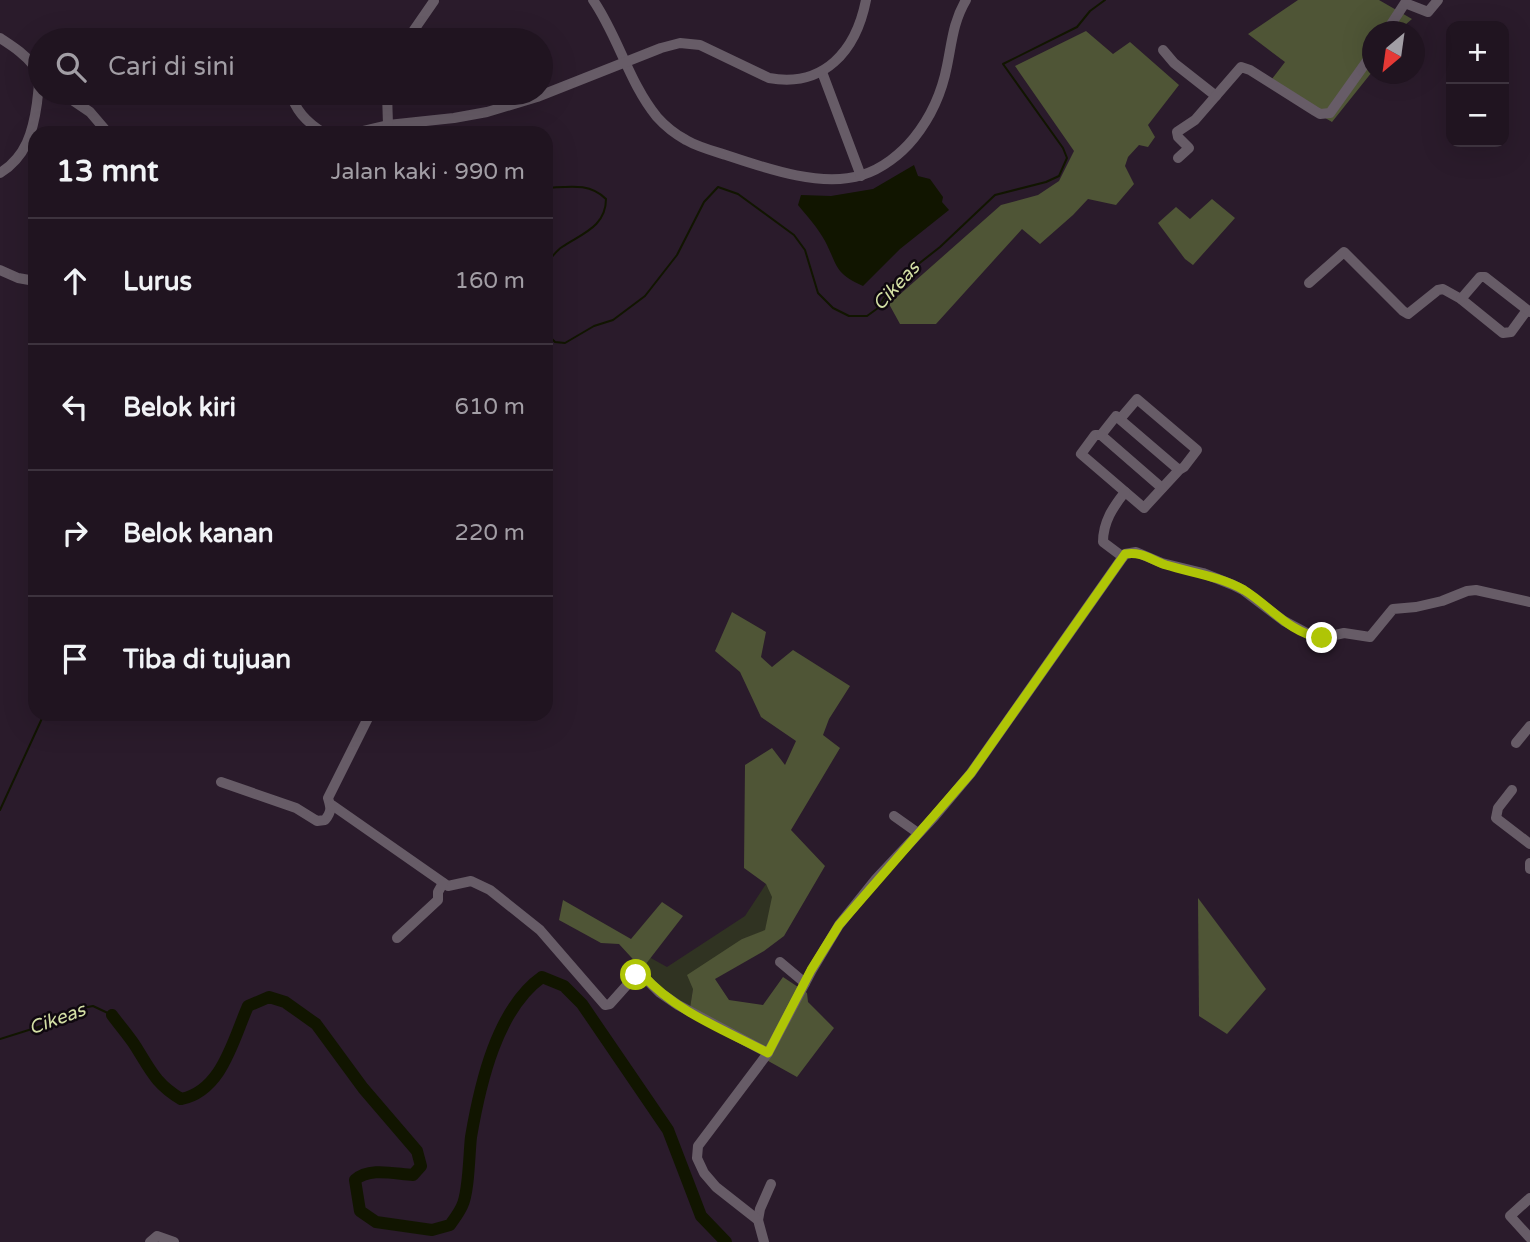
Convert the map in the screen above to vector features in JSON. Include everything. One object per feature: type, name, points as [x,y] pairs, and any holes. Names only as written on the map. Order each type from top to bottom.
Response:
[{"type":"street","points":[[415,28],[434,0],[447,0]]},
{"type":"street","points":[[593,0],[607,21],[655,114],[675,134],[688,142],[745,161],[799,175],[831,178],[861,176],[875,170],[899,154],[912,141],[931,111],[944,79],[956,18],[966,0]]},
{"type":"street","points":[[553,91],[661,48],[689,43],[715,51],[769,78],[794,80],[822,72],[832,65],[849,44],[862,18],[866,0]]},
{"type":"street","points":[[1393,21],[1405,3],[1428,12],[1438,0]]},
{"type":"street","points":[[0,38],[28,59]]},
{"type":"street","points":[[1163,50],[1174,63],[1216,96]]},
{"type":"street","points":[[1178,158],[1189,146],[1178,137],[1177,132],[1195,120],[1238,69],[1245,68],[1315,111],[1325,114],[1330,113],[1362,69]]},
{"type":"street","points":[[822,72],[861,176]]},
{"type":"street","points":[[33,126],[37,105]]},
{"type":"street","points":[[80,105],[102,126]]},
{"type":"street","points":[[295,105],[314,126]]},
{"type":"street","points":[[387,105],[387,126]]},
{"type":"street","points":[[405,126],[487,112],[510,105]]},
{"type":"street","points":[[0,173],[16,160],[28,142]]},
{"type":"street","points":[[1309,284],[1344,252],[1408,314],[1443,289],[1461,299],[1503,333],[1511,332],[1529,311],[1485,277],[1475,281],[1461,299]]},
{"type":"street","points":[[0,270],[28,280]]},
{"type":"street","points":[[1119,419],[1137,399],[1197,450],[1144,508],[1081,454],[1095,435],[1101,435],[1161,488]]},
{"type":"street","points":[[1101,435],[1116,416],[1179,470]]},
{"type":"street","points":[[1123,557],[1103,542],[1103,536],[1110,512],[1125,492]]},
{"type":"street","points":[[758,1220],[716,1187],[704,1173],[697,1158],[698,1146],[768,1053],[839,925],[978,763],[1123,557],[1136,552],[1233,585],[1301,631],[1322,638],[1344,633],[1370,637],[1393,608],[1416,607],[1467,591],[1476,590],[1530,602]]},
{"type":"street","points":[[367,721],[330,793],[328,798],[332,805],[443,883],[452,887],[471,881],[481,884],[540,930],[605,1005],[610,1004],[640,973],[671,1001],[768,1053]]},
{"type":"street","points":[[1516,743],[1530,726]]},
{"type":"street","points":[[221,782],[296,808],[321,822],[328,816],[332,805]]},
{"type":"street","points":[[1513,790],[1498,808],[1496,818],[1530,844]]},
{"type":"street","points":[[894,816],[918,833]]},
{"type":"street","points":[[1530,863],[1530,869]]},
{"type":"street","points":[[397,938],[438,900],[438,892],[443,883]]},
{"type":"street","points":[[780,962],[805,983]]},
{"type":"street","points":[[764,1242],[758,1220],[771,1184]]},
{"type":"street","points":[[1529,1236],[1510,1216],[1530,1198]]},
{"type":"street","points":[[150,1242],[157,1236],[174,1242]]},
{"type":"shaded area","points":[[914,165],[918,176],[930,179],[949,210],[900,249],[863,286],[838,268],[822,236],[798,205],[801,195],[831,196],[873,189]]},
{"type":"shaded area","points":[[766,884],[773,897],[765,931],[742,939],[693,989],[690,1008],[663,991],[642,969],[649,957],[667,967],[745,916]]},
{"type":"green space","points":[[1298,0],[1379,0],[1412,19],[1362,21],[1362,84],[1332,122],[1268,84],[1285,62],[1248,34]]},
{"type":"green space","points":[[1086,31],[1113,54],[1130,42],[1179,85],[1148,125],[1155,137],[1148,147],[1139,145],[1128,157],[1125,166],[1134,184],[1116,205],[1088,199],[1040,244],[1022,229],[936,324],[900,324],[889,304],[1001,205],[1038,195],[1059,181],[1074,151],[1015,66]]},
{"type":"green space","points":[[1212,199],[1235,218],[1193,265],[1185,259],[1158,223],[1176,207],[1190,219]]},
{"type":"green space","points":[[732,612],[766,632],[761,657],[772,667],[793,650],[850,686],[829,719],[823,735],[840,748],[791,830],[825,866],[784,936],[764,951],[715,979],[729,1000],[763,1005],[783,977],[807,993],[808,1002],[834,1028],[797,1077],[761,1057],[766,1051],[690,1008],[693,989],[687,975],[742,939],[765,930],[772,897],[766,884],[744,868],[745,765],[772,748],[785,765],[796,741],[761,717],[740,672],[715,651]]},
{"type":"green space","points":[[1198,898],[1266,989],[1227,1034],[1199,1016]]},
{"type":"green space","points":[[563,900],[631,939],[662,902],[683,916],[642,969],[619,944],[601,943],[559,920]]},
{"type":"waterway","name":"Cikeas","points":[[553,340],[565,343],[594,326],[613,320],[645,296],[677,255],[704,202],[718,187],[738,194],[794,235],[805,250],[818,293],[833,308],[849,316],[867,316],[878,308],[893,284],[940,247],[995,195],[1059,176],[1067,158],[1063,148],[1003,64],[1077,27],[1090,11],[1105,0]]},
{"type":"waterway","name":"Cikeas","points":[[553,188],[585,188],[606,199],[605,209],[597,223],[553,256]]},
{"type":"waterway","name":"Cikeas","points":[[0,810],[41,721]]},
{"type":"waterway","points":[[112,1015],[155,1076],[181,1099],[207,1086],[216,1075],[231,1048],[248,1006],[269,997],[285,1002],[316,1024],[363,1088],[417,1151],[421,1166],[413,1175],[375,1172],[355,1180],[360,1211],[376,1222],[432,1230],[450,1225],[462,1206],[475,1116],[493,1049],[513,1008],[526,991],[542,977],[564,986],[582,1004],[668,1130],[701,1216],[726,1242]]},
{"type":"waterway","name":"Cikeas","points":[[0,1039],[51,1023],[72,1010],[93,1006],[112,1015]]},
{"type":"route","points":[[636,975],[643,975],[659,992],[678,1005],[768,1053],[811,970],[839,925],[876,879],[971,773],[1125,554],[1136,552],[1173,567],[1203,573],[1233,585],[1256,598],[1284,621],[1314,637],[1322,638]]}]
